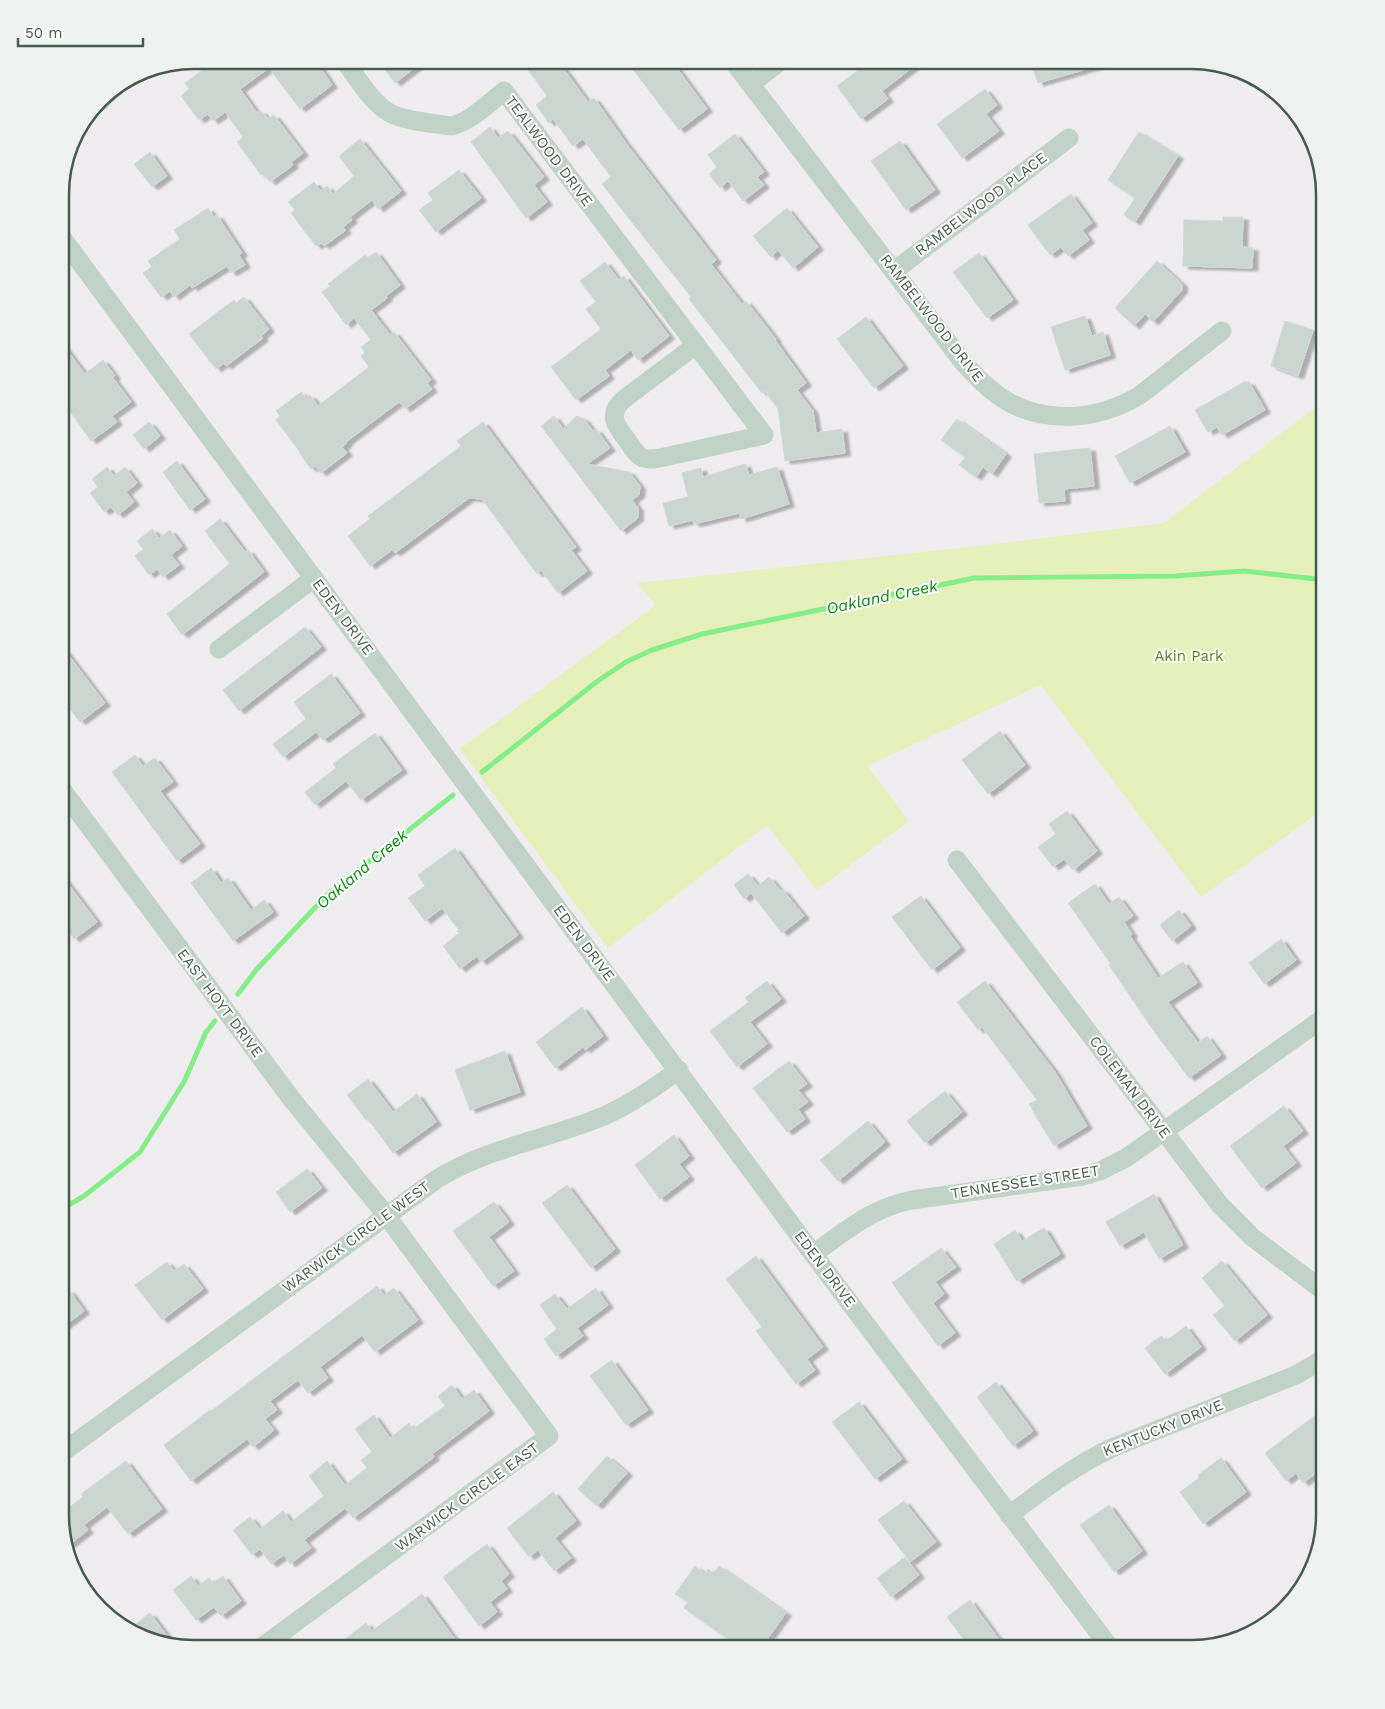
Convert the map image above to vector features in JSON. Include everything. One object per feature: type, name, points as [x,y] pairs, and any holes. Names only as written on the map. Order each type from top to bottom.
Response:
[{"type":"street","name":"TEALWOOD DRIVE","points":[[351,69],[380,107],[389,113],[400,117],[451,126],[467,119],[504,91],[696,344],[764,435],[660,458],[642,458],[616,425],[614,419],[616,408],[624,399],[696,344]]},
{"type":"street","name":"RAMBELWOOD DRIVE","points":[[739,69],[958,355],[980,381],[1012,404],[1048,416],[1086,416],[1127,402],[1140,395],[1222,331]]},
{"type":"street","points":[[751,84],[770,69]]},
{"type":"street","name":"RAMBELWOOD PLACE","points":[[894,271],[1068,138]]},
{"type":"street","name":"EDEN DRIVE","points":[[69,247],[679,1070],[813,1254],[1104,1640]]},
{"type":"street","points":[[219,649],[314,578]]},
{"type":"street","name":"EAST HOYT DRIVE","points":[[69,799],[290,1097],[386,1215]]},
{"type":"street","name":"COLEMAN DRIVE","points":[[957,860],[1220,1205],[1242,1228],[1316,1285]]},
{"type":"street","name":"TENNESSEE STREET","points":[[813,1254],[864,1218],[888,1206],[912,1200],[1092,1173],[1116,1164],[1316,1023]]},
{"type":"street","name":"WARWICK CIRCLE WEST","points":[[69,1447],[386,1215],[450,1171],[505,1148],[605,1115],[643,1096],[679,1070]]},
{"type":"street","name":"WARWICK CIRCLE EAST","points":[[271,1640],[549,1436],[386,1215]]},
{"type":"street","name":"KENTUCKY DRIVE","points":[[1009,1515],[1087,1460],[1114,1447],[1296,1375],[1316,1363]]},
{"type":"green space","name":"Akin Park","points":[[1316,407],[1316,814],[1201,897],[1041,685],[867,766],[909,821],[817,890],[767,825],[608,948],[460,749],[656,605],[637,583],[960,548],[1164,523]]},
{"type":"building","points":[[204,69],[268,69],[240,89],[257,113],[261,111],[268,119],[274,115],[303,153],[291,162],[293,165],[270,182],[264,173],[261,175],[237,142],[243,137],[225,112],[213,121],[208,114],[199,120],[181,96],[189,89],[185,83]]},
{"type":"building","points":[[270,69],[321,69],[332,85],[300,109]]},
{"type":"building","points":[[385,69],[413,69],[395,83]]},
{"type":"building","points":[[528,69],[564,69],[588,102],[594,98],[625,142],[716,260],[711,264],[742,304],[746,301],[776,339],[806,383],[797,390],[813,411],[816,433],[842,429],[845,453],[785,461],[778,409],[765,391],[762,393],[689,299],[691,297],[602,184],[611,177],[583,139],[573,146],[553,119],[549,123],[536,105],[547,96]]},
{"type":"building","points":[[633,69],[678,69],[707,109],[679,130]]},
{"type":"building","points":[[860,69],[910,69],[882,91],[888,99],[861,119],[837,86]]},
{"type":"building","points":[[1033,69],[1087,69],[1038,83]]},
{"type":"building","points":[[985,89],[997,105],[986,114],[999,131],[962,158],[937,124]]},
{"type":"building","points":[[490,127],[498,138],[508,131],[544,177],[534,185],[547,202],[526,218],[471,142]]},
{"type":"building","points":[[1139,132],[1178,156],[1135,222],[1124,215],[1135,198],[1108,180]]},
{"type":"building","points":[[735,134],[764,172],[757,177],[764,185],[743,201],[728,181],[720,188],[709,174],[717,167],[708,155]]},
{"type":"building","points":[[360,139],[401,191],[378,209],[372,200],[350,217],[352,220],[343,227],[346,230],[324,246],[321,243],[316,246],[291,213],[295,210],[288,202],[314,182],[321,191],[327,186],[333,194],[354,176],[339,156]]},
{"type":"building","points":[[900,141],[935,190],[906,210],[871,161]]},
{"type":"building","points":[[150,152],[167,176],[152,187],[134,164]]},
{"type":"building","points":[[459,170],[481,198],[436,232],[419,210],[433,200],[428,193]]},
{"type":"building","points":[[1071,194],[1092,223],[1082,230],[1089,240],[1068,256],[1061,247],[1050,255],[1028,225]]},
{"type":"building","points":[[208,208],[214,217],[217,215],[242,253],[239,255],[245,265],[231,273],[227,266],[192,288],[190,285],[174,297],[170,291],[161,297],[143,273],[152,267],[148,261],[180,239],[174,230]]},
{"type":"building","points":[[787,208],[818,247],[793,268],[778,250],[771,257],[753,236]]},
{"type":"building","points":[[1223,217],[1243,217],[1242,247],[1253,248],[1252,268],[1183,266],[1184,220],[1223,221]]},
{"type":"building","points":[[376,252],[400,285],[371,310],[390,335],[394,332],[418,363],[431,380],[427,383],[432,389],[405,409],[400,402],[395,405],[346,442],[342,447],[347,453],[321,473],[315,466],[311,469],[276,420],[280,416],[276,411],[301,392],[306,398],[310,395],[318,406],[369,367],[361,356],[365,353],[361,347],[371,340],[354,318],[346,325],[322,292],[330,286],[328,284],[365,255],[367,258]]},
{"type":"building","points":[[979,253],[1013,300],[987,318],[953,272]]},
{"type":"building","points":[[1157,261],[1182,284],[1182,290],[1153,322],[1145,314],[1134,326],[1115,308]]},
{"type":"building","points":[[605,262],[619,280],[624,276],[669,336],[638,360],[631,350],[605,370],[609,376],[576,400],[551,367],[601,329],[586,309],[596,302],[580,281]]},
{"type":"building","points":[[244,297],[269,329],[261,336],[263,338],[226,366],[224,363],[216,369],[189,334],[234,300],[236,303]]},
{"type":"building","points":[[1085,316],[1092,336],[1103,332],[1110,355],[1065,370],[1051,327]]},
{"type":"building","points":[[866,317],[903,366],[874,388],[837,339]]},
{"type":"building","points":[[1285,321],[1313,330],[1298,376],[1271,366]]},
{"type":"building","points":[[69,353],[85,374],[103,360],[115,376],[113,378],[131,402],[112,416],[117,422],[91,441],[69,410]]},
{"type":"building","points":[[1244,382],[1249,382],[1265,410],[1222,435],[1217,427],[1208,432],[1195,410]]},
{"type":"building","points":[[554,416],[563,429],[577,416],[584,419],[593,431],[596,429],[610,448],[587,464],[629,472],[640,486],[639,495],[632,500],[638,508],[638,518],[621,531],[541,426]]},
{"type":"building","points":[[957,419],[1006,454],[992,474],[983,467],[976,477],[959,465],[965,457],[941,440]]},
{"type":"building","points":[[149,422],[160,436],[144,449],[133,435]]},
{"type":"building","points":[[483,422],[576,547],[571,550],[587,571],[558,593],[541,570],[537,574],[482,499],[469,498],[395,553],[392,550],[370,566],[348,536],[370,519],[368,516],[461,446],[457,441]]},
{"type":"building","points":[[1170,426],[1185,452],[1130,483],[1115,456]]},
{"type":"building","points":[[1090,448],[1094,486],[1064,489],[1065,501],[1039,503],[1034,454]]},
{"type":"building","points":[[177,461],[205,499],[190,510],[163,472]]},
{"type":"building","points":[[745,464],[749,475],[777,467],[789,504],[741,519],[739,513],[694,524],[693,520],[669,526],[663,503],[688,497],[682,473],[701,468],[703,477]]},
{"type":"building","points":[[107,467],[114,476],[125,467],[137,483],[126,492],[134,502],[118,515],[111,507],[104,512],[90,493],[98,487],[92,479]]},
{"type":"building","points":[[220,519],[245,552],[248,550],[264,572],[182,635],[167,614],[230,564],[205,531]]},
{"type":"building","points":[[152,529],[159,538],[170,530],[182,546],[171,555],[179,565],[163,577],[157,569],[149,575],[135,556],[143,549],[137,541]]},
{"type":"building","points":[[305,627],[321,647],[239,711],[223,690]]},
{"type":"building","points":[[69,656],[105,703],[80,722],[69,708]]},
{"type":"building","points":[[331,674],[360,713],[323,740],[316,732],[283,757],[273,744],[306,719],[294,702]]},
{"type":"building","points":[[1000,731],[1025,765],[988,794],[962,760]]},
{"type":"building","points":[[375,733],[402,770],[361,800],[346,781],[315,805],[305,792],[336,768],[333,764]]},
{"type":"building","points":[[135,755],[143,766],[155,758],[173,782],[160,791],[200,844],[177,861],[112,772]]},
{"type":"building","points":[[1067,811],[1097,851],[1073,870],[1064,859],[1053,867],[1038,847],[1056,834],[1049,824]]},
{"type":"building","points":[[455,848],[518,935],[481,962],[477,956],[460,969],[443,946],[459,933],[457,931],[459,930],[442,908],[425,921],[408,898],[425,886],[418,875]]},
{"type":"building","points":[[211,868],[221,883],[228,878],[251,910],[264,900],[273,912],[233,941],[191,883]]},
{"type":"building","points":[[748,874],[758,886],[769,877],[781,891],[783,890],[804,916],[782,933],[751,893],[744,899],[734,885]]},
{"type":"building","points":[[1095,884],[1109,904],[1119,897],[1133,916],[1124,922],[1132,934],[1130,936],[1158,978],[1183,962],[1197,983],[1168,1002],[1198,1043],[1207,1036],[1221,1055],[1189,1078],[1151,1027],[1109,965],[1111,964],[1068,903]]},
{"type":"building","points":[[69,885],[97,922],[74,939],[69,933]]},
{"type":"building","points":[[921,896],[960,948],[932,970],[892,917]]},
{"type":"building","points":[[1179,910],[1191,926],[1172,941],[1160,925]]},
{"type":"building","points":[[1281,939],[1296,960],[1264,984],[1249,963]]},
{"type":"building","points":[[767,981],[781,999],[750,1022],[767,1044],[737,1067],[710,1031],[749,1002],[745,998]]},
{"type":"building","points":[[985,981],[1055,1072],[1087,1126],[1054,1146],[1029,1104],[1037,1100],[982,1027],[978,1030],[957,1002]]},
{"type":"building","points":[[582,1007],[603,1036],[585,1050],[583,1047],[555,1068],[536,1042]]},
{"type":"building","points":[[505,1051],[520,1092],[470,1110],[455,1070]]},
{"type":"building","points":[[789,1061],[807,1084],[798,1090],[808,1102],[798,1109],[805,1119],[787,1132],[753,1088]]},
{"type":"building","points":[[368,1079],[393,1112],[417,1094],[436,1122],[393,1153],[368,1119],[366,1120],[347,1095]]},
{"type":"building","points":[[945,1091],[962,1112],[925,1143],[907,1121]]},
{"type":"building","points":[[1284,1106],[1303,1131],[1283,1146],[1296,1163],[1262,1188],[1230,1146]]},
{"type":"building","points":[[868,1121],[885,1142],[838,1181],[820,1160]]},
{"type":"building","points":[[674,1135],[689,1156],[679,1164],[689,1177],[660,1199],[635,1165]]},
{"type":"building","points":[[307,1169],[322,1188],[290,1212],[276,1192]]},
{"type":"building","points":[[567,1185],[615,1249],[591,1268],[542,1203]]},
{"type":"building","points":[[1154,1194],[1183,1245],[1159,1259],[1144,1232],[1120,1246],[1106,1222]]},
{"type":"building","points":[[494,1202],[509,1222],[489,1237],[514,1271],[493,1286],[453,1231]]},
{"type":"building","points":[[1044,1228],[1060,1254],[1017,1281],[994,1244],[1015,1230],[1022,1241]]},
{"type":"building","points":[[941,1248],[956,1267],[935,1282],[944,1294],[933,1303],[955,1333],[938,1346],[892,1283]]},
{"type":"building","points":[[756,1256],[823,1347],[807,1359],[815,1370],[796,1384],[756,1331],[762,1327],[726,1279]]},
{"type":"building","points":[[1222,1261],[1267,1315],[1235,1341],[1213,1315],[1225,1306],[1202,1278]]},
{"type":"building","points":[[167,1262],[174,1271],[184,1264],[203,1289],[162,1320],[135,1285]]},
{"type":"building","points":[[377,1286],[384,1295],[394,1288],[418,1320],[375,1352],[362,1335],[320,1367],[328,1378],[308,1393],[298,1380],[270,1401],[277,1410],[265,1419],[274,1430],[253,1447],[247,1439],[191,1481],[164,1445]]},
{"type":"building","points":[[596,1288],[608,1305],[577,1328],[583,1336],[556,1356],[544,1339],[557,1329],[540,1305],[555,1294],[567,1309]]},
{"type":"building","points":[[69,1290],[84,1311],[69,1322]]},
{"type":"building","points":[[1186,1326],[1201,1347],[1165,1374],[1145,1348],[1161,1336],[1166,1341]]},
{"type":"building","points":[[612,1360],[648,1410],[626,1425],[590,1376]]},
{"type":"building","points":[[996,1382],[1033,1431],[1013,1446],[977,1397]]},
{"type":"building","points":[[452,1385],[462,1399],[474,1390],[489,1411],[432,1454],[434,1457],[353,1518],[345,1508],[304,1540],[311,1548],[290,1564],[284,1555],[271,1564],[260,1549],[252,1555],[233,1530],[250,1517],[260,1529],[283,1511],[291,1522],[324,1496],[309,1476],[327,1461],[345,1485],[367,1468],[361,1460],[372,1452],[355,1429],[374,1415],[390,1438],[409,1423],[413,1429],[445,1406],[438,1396]]},
{"type":"building","points":[[859,1402],[902,1459],[875,1479],[832,1422]]},
{"type":"building","points":[[1316,1415],[1316,1473],[1303,1483],[1296,1473],[1286,1481],[1265,1453]]},
{"type":"building","points":[[607,1456],[627,1473],[597,1506],[578,1489]]},
{"type":"building","points":[[1221,1458],[1246,1492],[1203,1524],[1180,1492],[1199,1478],[1198,1475]]},
{"type":"building","points":[[126,1461],[162,1509],[128,1534],[107,1507],[84,1525],[88,1530],[72,1543],[69,1507],[83,1497],[81,1494]]},
{"type":"building","points":[[553,1492],[576,1521],[555,1538],[571,1558],[554,1571],[538,1550],[529,1557],[507,1528]]},
{"type":"building","points":[[904,1501],[936,1542],[910,1562],[878,1520]]},
{"type":"building","points":[[1109,1505],[1142,1551],[1114,1572],[1080,1525]]},
{"type":"building","points":[[487,1544],[509,1574],[501,1581],[507,1589],[490,1602],[497,1612],[479,1626],[443,1577]]},
{"type":"building","points":[[905,1557],[919,1575],[891,1597],[877,1578]]},
{"type":"building","points":[[695,1566],[705,1574],[708,1569],[714,1573],[719,1566],[786,1613],[766,1640],[729,1640],[684,1608],[688,1602],[675,1594]]},
{"type":"building","points":[[191,1576],[198,1586],[209,1578],[213,1583],[223,1576],[241,1601],[221,1616],[214,1607],[196,1620],[173,1590]]},
{"type":"building","points":[[422,1594],[455,1640],[344,1640],[366,1623],[372,1631]]},
{"type":"building","points":[[970,1600],[999,1640],[964,1640],[947,1617]]},
{"type":"building","points":[[150,1613],[168,1638],[153,1634],[134,1625]]},
{"type":"waterway","name":"Oakland Creek","points":[[482,772],[599,680],[626,662],[652,650],[702,634],[974,578],[1175,576],[1244,571],[1316,579]]},
{"type":"waterway","name":"Oakland Creek","points":[[238,994],[257,969],[328,894],[453,795]]},
{"type":"waterway","name":"Oakland Creek","points":[[69,1205],[84,1196],[140,1152],[184,1082],[206,1032],[215,1021]]}]
